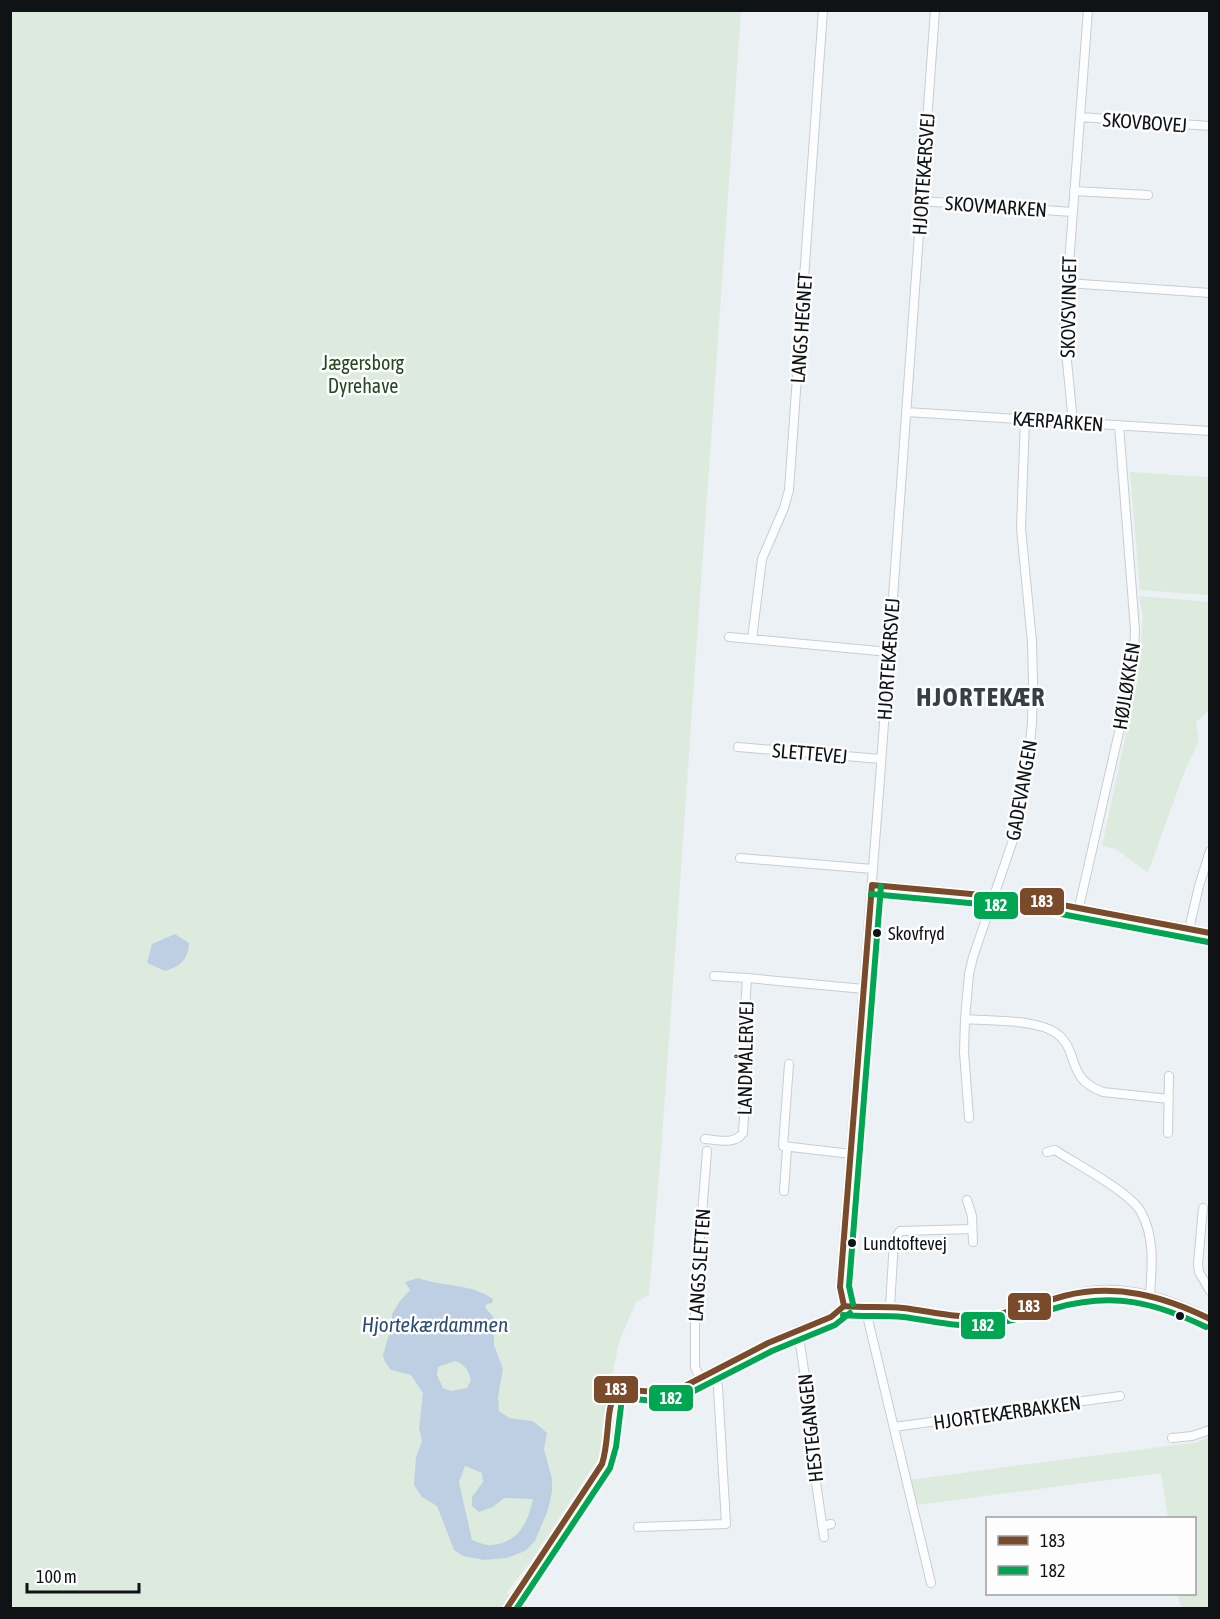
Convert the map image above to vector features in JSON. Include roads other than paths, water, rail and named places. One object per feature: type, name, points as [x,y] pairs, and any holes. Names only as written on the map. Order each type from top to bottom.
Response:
[{"type":"street","name":"LANGS HEGNET","points":[[752,639],[762,559],[784,508],[789,490],[823,10]]},
{"type":"street","name":"HJORTEKÆRSVEJ","points":[[844,1306],[840,1287],[872,885],[935,10]]},
{"type":"street","name":"SKOVSVINGET","points":[[1073,422],[1064,340],[1088,10]]},
{"type":"street","name":"SKOVBOVEJ","points":[[1080,117],[1209,126]]},
{"type":"street","points":[[1074,191],[1148,195]]},
{"type":"street","name":"SKOVMARKEN","points":[[921,201],[1072,212]]},
{"type":"street","points":[[1067,283],[1209,293]]},
{"type":"street","name":"KÆRPARKEN","points":[[906,412],[1209,431]]},
{"type":"street","name":"GADEVANGEN","points":[[969,1118],[964,1052],[969,974],[1021,809],[1028,773],[1032,724],[1032,642],[1020,507],[1025,419]]},
{"type":"street","name":"HØJLØKKEN","points":[[1079,907],[1130,684],[1134,651],[1133,602],[1119,425]]},
{"type":"street","points":[[729,637],[889,652]]},
{"type":"street","name":"SLETTEVEJ","points":[[738,747],[881,759]]},
{"type":"street","points":[[1190,929],[1209,851]]},
{"type":"street","points":[[740,858],[873,869]]},
{"type":"street","points":[[872,885],[994,896],[1079,907],[1209,933]]},
{"type":"street","name":"LANDMÅLERVEJ","points":[[714,975],[864,989]]},
{"type":"street","name":"LANDMÅLERVEJ","points":[[705,1138],[731,1141],[738,1139],[743,1133],[747,1068],[742,1058],[747,978]]},
{"type":"street","points":[[965,1019],[1031,1025],[1046,1029],[1064,1041],[1076,1071],[1084,1082],[1093,1088],[1103,1092],[1169,1099]]},
{"type":"street","points":[[789,1064],[783,1146],[851,1154]]},
{"type":"street","points":[[1168,1133],[1169,1076]]},
{"type":"street","points":[[784,1191],[787,1148]]},
{"type":"street","points":[[1047,1152],[1055,1150],[1129,1198],[1141,1211],[1151,1248],[1150,1294]]},
{"type":"street","name":"LANGS SLETTEN","points":[[700,1378],[695,1367],[695,1301],[707,1151]]},
{"type":"street","points":[[967,1200],[972,1216],[972,1242]]},
{"type":"street","points":[[1203,1208],[1198,1264],[1199,1272],[1209,1291]]},
{"type":"street","points":[[890,1307],[894,1240],[900,1231],[904,1229],[972,1229]]},
{"type":"street","points":[[507,1608],[602,1464],[608,1445],[612,1395],[616,1389],[638,1392],[669,1391],[683,1387],[798,1330],[831,1317],[844,1306],[890,1307],[966,1317],[1005,1312],[1091,1290],[1127,1291],[1150,1294],[1180,1304],[1209,1319]]},
{"type":"street","points":[[865,1307],[931,1583]]},
{"type":"street","name":"HESTEGANGEN","points":[[798,1330],[811,1418],[811,1449],[824,1537]]},
{"type":"street","points":[[638,1527],[726,1524],[718,1387],[714,1371]]},
{"type":"street","name":"HJORTEKÆRBAKKEN","points":[[894,1427],[1120,1396]]},
{"type":"street","points":[[1172,1438],[1192,1436],[1209,1430]]},
{"type":"street","points":[[822,1526],[831,1524]]},
{"type":"water","points":[[175,934],[189,943],[183,961],[165,971],[147,963],[152,944]]},
{"type":"water","name":"Hjortekærdammen","points":[[418,1278],[475,1290],[493,1299],[492,1303],[485,1307],[494,1318],[494,1345],[503,1369],[498,1397],[499,1411],[509,1418],[533,1421],[547,1433],[544,1449],[552,1479],[552,1492],[548,1510],[535,1541],[525,1551],[507,1558],[484,1560],[463,1556],[454,1550],[437,1506],[422,1497],[414,1485],[416,1457],[422,1441],[419,1428],[423,1393],[411,1375],[391,1370],[383,1355],[392,1324],[392,1314],[410,1290],[405,1282]],"holes":[[[455,1361],[466,1368],[471,1380],[467,1388],[451,1391],[443,1388],[437,1375],[438,1367]],[[465,1466],[482,1473],[483,1482],[472,1497],[472,1506],[479,1512],[493,1507],[504,1498],[533,1499],[521,1530],[509,1540],[489,1545],[472,1540],[459,1482]]]},
{"type":"place","name":"Skovfryd","points":[[877,933]]},
{"type":"place","name":"Lundtoftevej","points":[[852,1243]]},
{"type":"district","name":"HJORTEKÆR","points":[[981,697]]},
{"type":"park label","name":"Jægersborg Dyrehave","points":[[363,374]]}]
